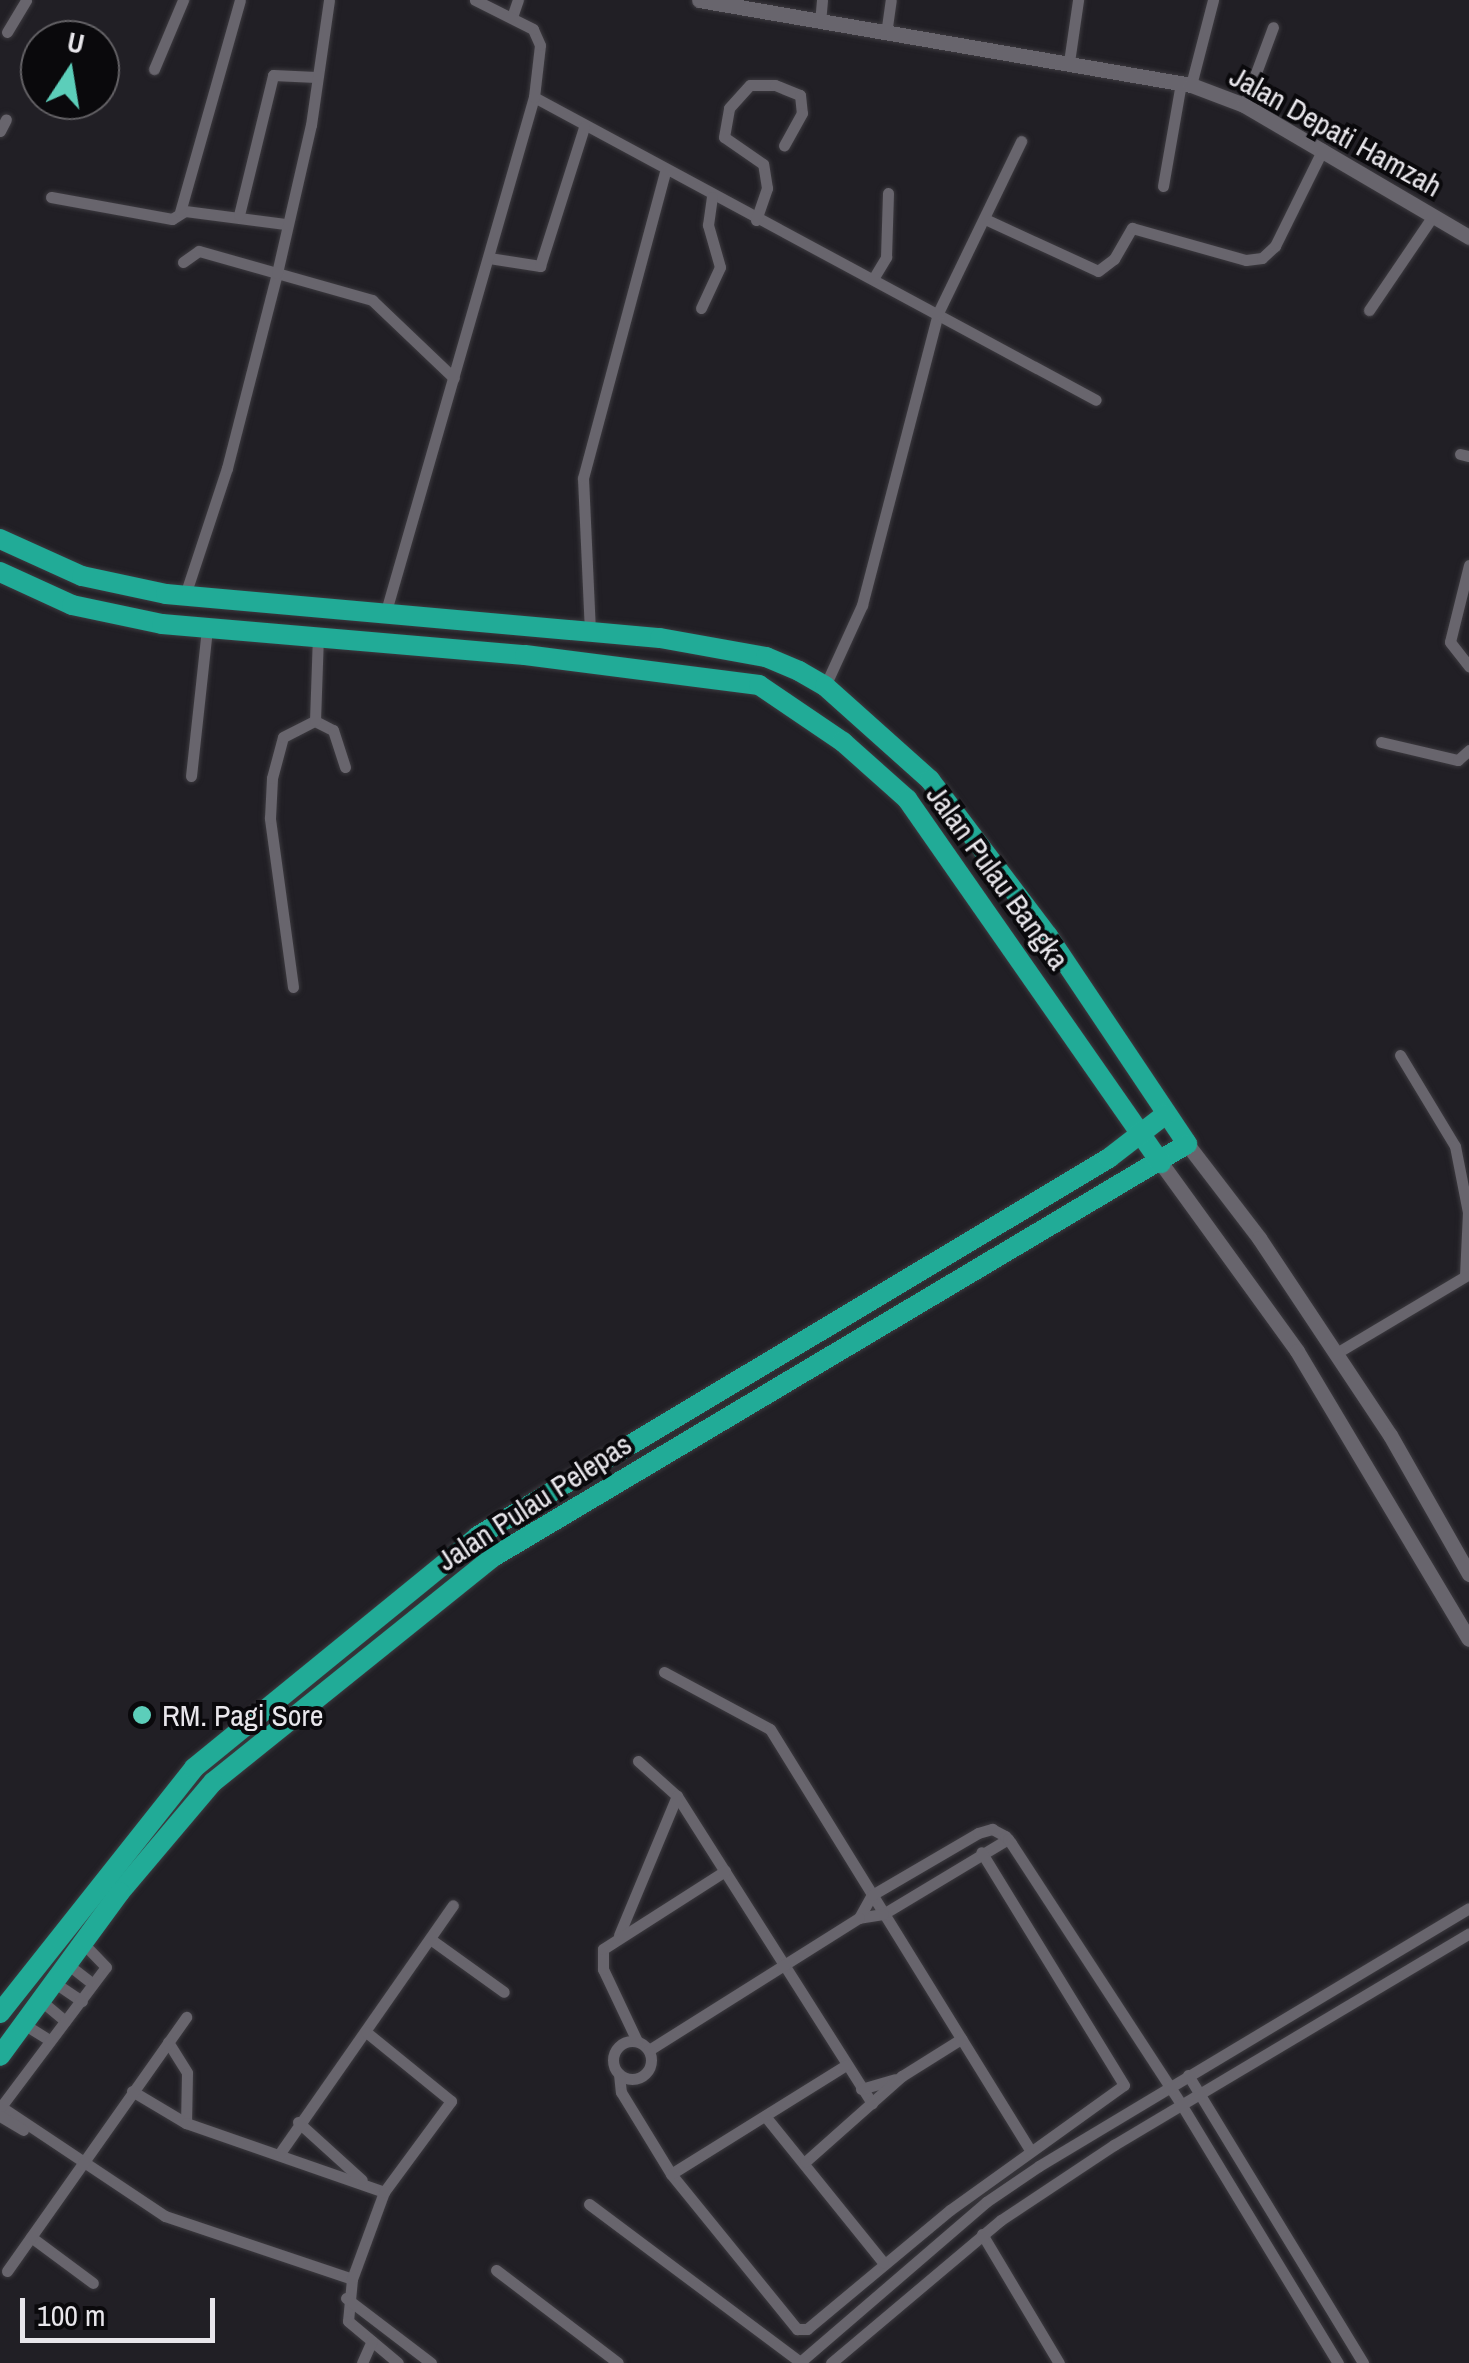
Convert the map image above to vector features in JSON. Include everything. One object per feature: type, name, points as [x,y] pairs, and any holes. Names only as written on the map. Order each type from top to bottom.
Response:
[{"type":"highway","name":"Jalan Pulau Bangka","points":[[0,538],[82,576],[185,595],[590,632],[766,656],[825,686],[930,780],[1048,936],[1187,1144]]},
{"type":"highway","name":"Jalan Pulau Bangka","points":[[0,572],[72,605],[207,628],[721,676],[789,701],[907,799],[1161,1163]]},
{"type":"highway","points":[[434,647],[437,616]]},
{"type":"highway","name":"Jalan Pulau Pelepas","points":[[0,2013],[103,1878],[194,1768],[478,1536],[1108,1158],[1166,1114]]},
{"type":"highway","name":"Jalan Pulau Pelepas","points":[[0,2056],[120,1892],[213,1782],[493,1557],[1161,1163],[1187,1144]]},
{"type":"highway","points":[[103,1878],[120,1892]]},
{"type":"main road","name":"Jalan Depati Hamzah","points":[[699,0],[1186,84],[1244,105],[1469,237]]},
{"type":"main road","name":"Jalan Pulau Bangka","points":[[1187,1144],[1259,1238],[1469,1574]]},
{"type":"main road","name":"Jalan Pulau Bangka","points":[[1161,1163],[1298,1351],[1469,1639]]},
{"type":"street","points":[[8,32],[26,0]]},
{"type":"street","points":[[154,69],[183,0]]},
{"type":"street","points":[[51,196],[172,219],[180,212],[240,0]]},
{"type":"street","points":[[185,595],[227,468],[277,273],[328,0]]},
{"type":"street","points":[[386,611],[534,97],[540,44],[533,30],[474,0]]},
{"type":"street","points":[[512,17],[518,0]]},
{"type":"street","points":[[820,22],[822,0]]},
{"type":"street","points":[[886,34],[891,0]]},
{"type":"street","points":[[1069,62],[1078,0]]},
{"type":"street","points":[[1162,186],[1186,84],[1213,0]]},
{"type":"street","points":[[1244,105],[1273,28]]},
{"type":"street","points":[[239,216],[273,74],[316,78]]},
{"type":"street","points":[[756,220],[767,188],[763,164],[724,137],[729,108],[750,85],[775,85],[800,95],[802,113],[784,145]]},
{"type":"street","points":[[534,97],[665,173],[938,313],[1096,400]]},
{"type":"street","points":[[489,258],[540,266],[584,127]]},
{"type":"street","points":[[825,686],[862,605],[938,313],[1021,141]]},
{"type":"street","points":[[985,219],[1098,271],[1114,260],[1132,228],[1246,260],[1262,258],[1276,246],[1323,149]]},
{"type":"street","points":[[590,632],[583,478],[665,173]]},
{"type":"street","points":[[872,279],[886,256],[888,193]]},
{"type":"street","points":[[701,308],[720,267],[708,225],[712,197]]},
{"type":"street","points":[[180,212],[285,224]]},
{"type":"street","points":[[1369,310],[1433,216]]},
{"type":"street","points":[[184,262],[199,251],[377,303],[454,378]]},
{"type":"street","points":[[1469,564],[1450,642],[1469,666]]},
{"type":"street","points":[[192,776],[207,628]]},
{"type":"street","points":[[315,721],[318,637]]},
{"type":"street","points":[[315,721],[333,730],[345,768]]},
{"type":"street","points":[[293,988],[270,818],[272,778],[283,737],[315,721]]},
{"type":"street","points":[[1381,742],[1458,760],[1469,750]]},
{"type":"street","points":[[1335,1354],[1467,1275],[1468,1212],[1455,1146],[1400,1056]]},
{"type":"street","points":[[664,1672],[770,1729],[1030,2150]]},
{"type":"street","points":[[638,1761],[677,1796],[872,2103]]},
{"type":"street","points":[[618,1936],[677,1796]]},
{"type":"street","points":[[859,1918],[872,1896],[982,1831],[997,1830],[1008,1839],[1181,2104],[1338,2363]]},
{"type":"street","points":[[649,2050],[859,1918],[883,1914],[1008,1839]]},
{"type":"street","points":[[981,1852],[1124,2085],[1147,2100]]},
{"type":"street","points":[[619,2074],[643,2076],[651,2066],[649,2050],[637,2041],[602,1965],[603,1949],[725,1871]]},
{"type":"street","points":[[280,2153],[298,2122],[433,1941],[453,1906]]},
{"type":"street","points":[[590,2204],[800,2362],[986,2202],[1147,2100],[1469,1908]]},
{"type":"street","points":[[832,2363],[982,2234],[1181,2104],[1469,1934]]},
{"type":"street","points":[[433,1941],[504,1992]]},
{"type":"street","points":[[82,1942],[106,1962],[82,2001],[0,2107],[95,2174],[165,2216],[352,2279]]},
{"type":"street","points":[[66,1962],[93,1984]]},
{"type":"street","points":[[52,1981],[82,2001]]},
{"type":"street","points":[[39,1999],[65,2021]]},
{"type":"street","points":[[7,2271],[78,2162],[186,2017]]},
{"type":"street","points":[[22,2023],[49,2040]]},
{"type":"street","points":[[366,2032],[451,2101],[384,2192],[346,2298],[348,2320],[398,2363]]},
{"type":"street","points":[[805,2162],[902,2076],[960,2039]]},
{"type":"street","points":[[637,2041],[615,2050],[621,2092],[671,2174],[801,2330],[1030,2150],[1124,2085]]},
{"type":"street","points":[[168,2042],[187,2073],[186,2123]]},
{"type":"street","points":[[671,2174],[846,2065]]},
{"type":"street","points":[[861,2089],[902,2076]]},
{"type":"street","points":[[1188,2076],[1362,2363]]},
{"type":"street","points":[[132,2091],[186,2123],[365,2182],[384,2192]]},
{"type":"street","points":[[0,2116],[78,2162]]},
{"type":"street","points":[[764,2116],[883,2262]]},
{"type":"street","points":[[298,2122],[365,2182]]},
{"type":"street","points":[[982,2234],[1059,2363]]},
{"type":"street","points":[[31,2237],[93,2283]]},
{"type":"street","points":[[496,2270],[618,2363]]},
{"type":"street","points":[[346,2298],[423,2356]]},
{"type":"street","points":[[362,2363],[372,2341]]},
{"type":"place","name":"RM. Pagi Sore","points":[[142,1715]]}]
